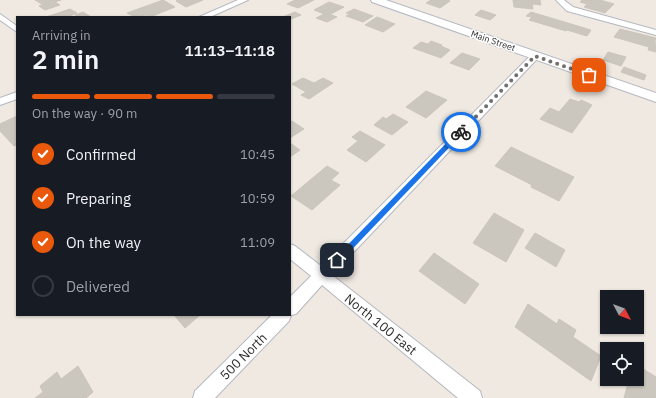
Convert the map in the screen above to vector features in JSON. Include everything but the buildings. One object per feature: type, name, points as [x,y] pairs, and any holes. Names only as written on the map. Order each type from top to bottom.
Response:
[{"type":"main road","name":"Main Street","points":[[376,0],[656,98]]},
{"type":"street","points":[[205,16],[244,0]]},
{"type":"street","points":[[560,0],[570,9],[656,33]]},
{"type":"street","points":[[0,16],[16,29]]},
{"type":"street","points":[[291,307],[535,56]]},
{"type":"street","points":[[0,102],[16,95]]},
{"type":"street","name":"North 100 East","points":[[291,251],[473,398]]},
{"type":"street","name":"500 North","points":[[202,398],[282,316]]},
{"type":"way so far","points":[[461,132],[535,56],[589,75]]},
{"type":"route","points":[[337,260],[461,132]]}]
